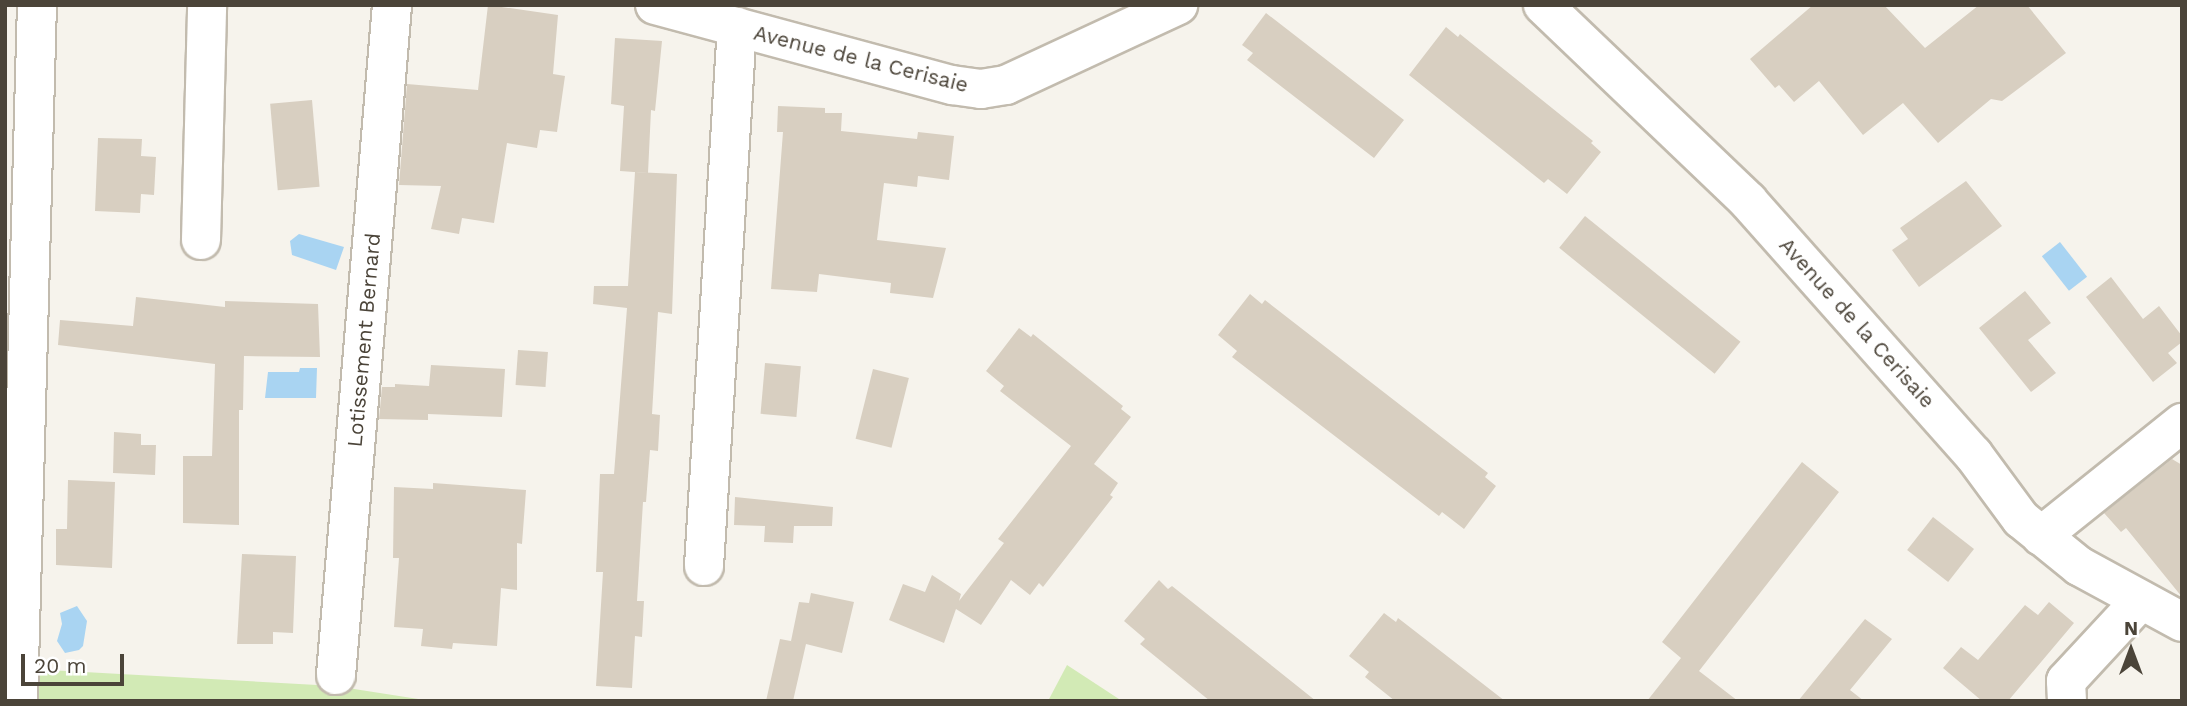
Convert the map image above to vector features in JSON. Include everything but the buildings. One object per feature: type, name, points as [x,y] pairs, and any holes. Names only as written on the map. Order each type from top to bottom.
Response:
[{"type":"street","points":[[18,701],[37,5]]},
{"type":"street","points":[[201,240],[206,5]]},
{"type":"street","name":"Lotissement Bernard","points":[[336,675],[392,5]]},
{"type":"street","name":"Avenue de la Cerisaie","points":[[655,5],[952,85],[981,89],[1006,85],[1178,5]]},
{"type":"street","name":"Avenue de la Cerisaie","points":[[1543,5],[1748,201],[1973,454],[2021,519],[2079,566],[2182,622]]},
{"type":"street","points":[[704,566],[737,27]]},
{"type":"street","points":[[2041,536],[2182,423]]},
{"type":"street","points":[[2067,701],[2066,681],[2141,600]]},
{"type":"green space","points":[[1067,665],[1122,701],[1048,701]]},
{"type":"green space","points":[[30,669],[335,686],[431,701],[30,701]]},
{"type":"water","points":[[299,234],[344,247],[336,270],[292,255],[290,241]]},
{"type":"water","points":[[2060,242],[2087,277],[2069,291],[2042,256]]},
{"type":"water","points":[[300,368],[317,368],[316,398],[265,398],[268,372],[299,372]]},
{"type":"water","points":[[77,606],[87,621],[83,646],[79,650],[65,653],[57,641],[62,624],[60,613]]}]
